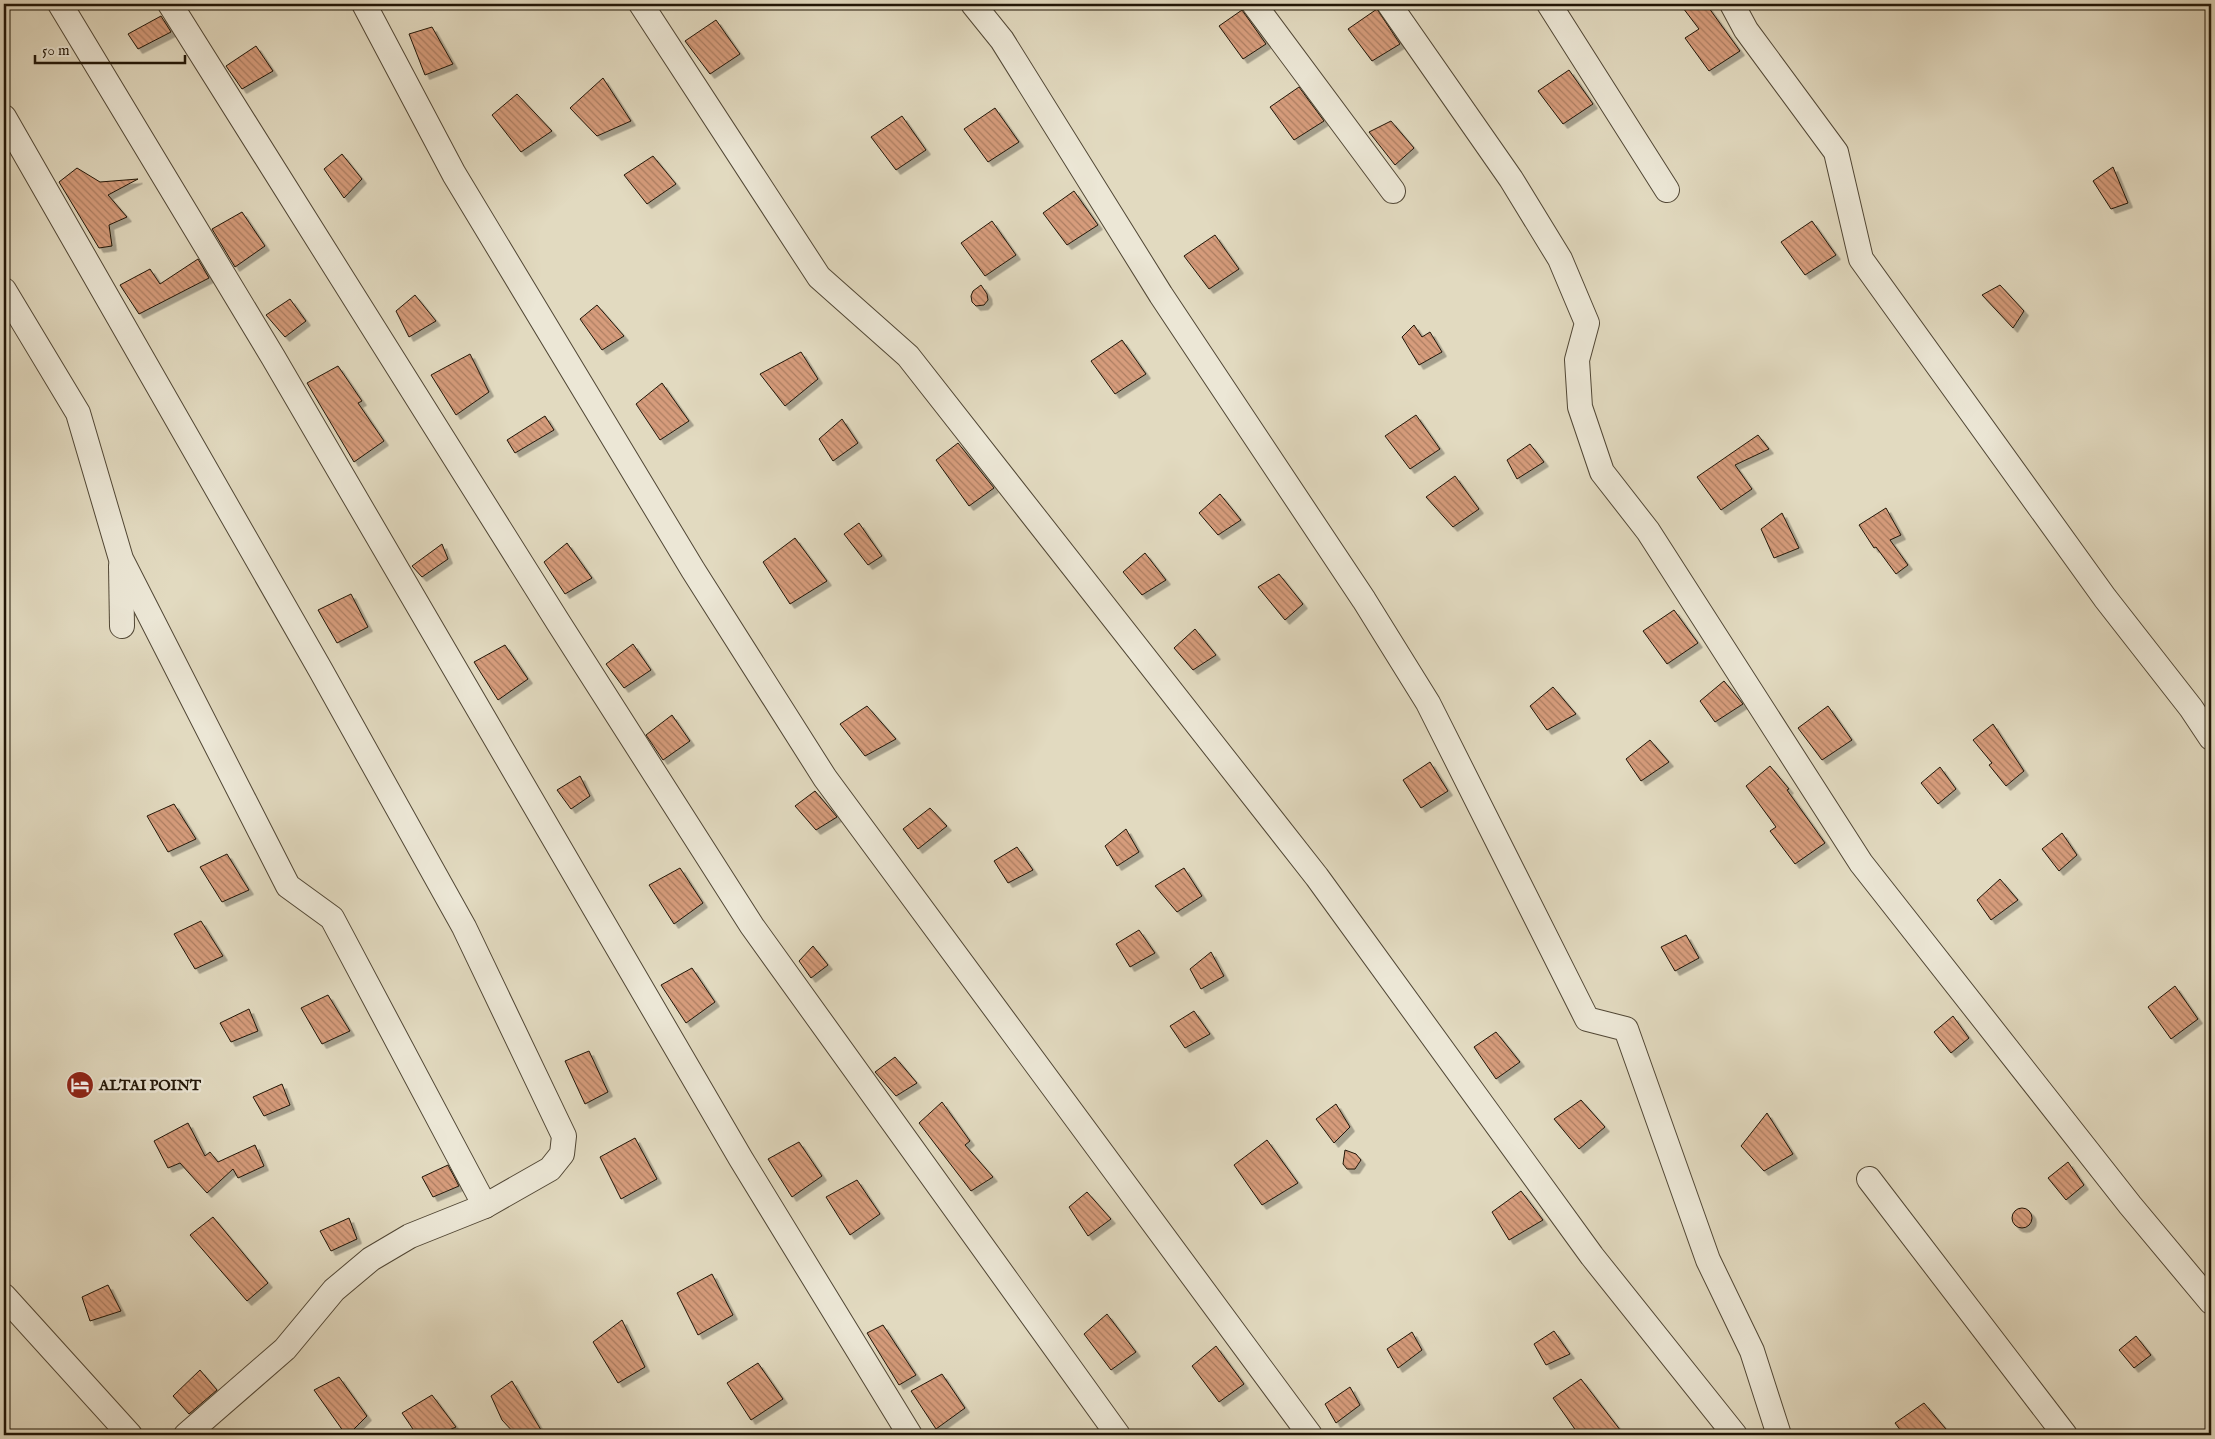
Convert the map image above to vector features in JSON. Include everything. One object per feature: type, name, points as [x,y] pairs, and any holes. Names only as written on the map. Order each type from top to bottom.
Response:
[{"type":"street","points":[[60,4],[273,358],[741,1159],[910,1435]]},
{"type":"street","points":[[170,4],[526,572],[752,926],[1118,1435]]},
{"type":"street","points":[[364,4],[454,174],[693,570],[825,778],[1299,1431]]},
{"type":"street","points":[[640,4],[819,277],[908,356],[1317,877],[1592,1256],[1735,1435]]},
{"type":"street","points":[[973,4],[1002,40],[1161,295],[1364,600],[1428,703],[1587,1019],[1626,1029],[1708,1260],[1752,1351],[1779,1435]]},
{"type":"street","points":[[1254,4],[1393,191]]},
{"type":"street","points":[[1389,4],[1511,179],[1560,259],[1587,323],[1577,360],[1580,407],[1602,472],[1648,531],[1861,863],[2130,1204],[2211,1302]]},
{"type":"street","points":[[1548,4],[1667,190]]},
{"type":"street","points":[[1732,4],[1746,30],[1836,152],[1861,259],[2105,598],[2191,708],[2211,738]]},
{"type":"street","points":[[4,117],[310,652],[464,927],[564,1136],[562,1154],[550,1169],[485,1206],[410,1236],[371,1259],[334,1290],[285,1349],[186,1435]]},
{"type":"street","points":[[4,290],[78,414],[121,559],[288,886],[332,918],[485,1206]]},
{"type":"street","points":[[121,559],[122,626]]},
{"type":"street","points":[[1869,1179],[2066,1435]]},
{"type":"street","points":[[4,1296],[130,1435]]},
{"type":"building","points":[[1680,4],[1706,4],[1740,51],[1709,71],[1685,38],[1699,29]]},
{"type":"building","points":[[1377,9],[1400,44],[1372,61],[1348,29]]},
{"type":"building","points":[[1242,10],[1266,44],[1243,59],[1219,26]]},
{"type":"building","points":[[161,16],[171,32],[138,49],[128,34]]},
{"type":"building","points":[[716,20],[740,54],[710,74],[685,41]]},
{"type":"building","points":[[432,27],[453,64],[425,75],[409,34]]},
{"type":"building","points":[[256,46],[273,71],[242,89],[226,66]]},
{"type":"building","points":[[1569,70],[1593,104],[1563,124],[1538,91]]},
{"type":"building","points":[[603,78],[631,121],[597,136],[570,108]]},
{"type":"building","points":[[1299,87],[1324,121],[1294,140],[1270,107]]},
{"type":"building","points":[[517,94],[552,131],[521,152],[492,115]]},
{"type":"building","points":[[995,108],[1019,142],[988,162],[964,129]]},
{"type":"building","points":[[902,116],[926,150],[896,170],[871,137]]},
{"type":"building","points":[[1391,121],[1414,148],[1395,165],[1369,132]]},
{"type":"building","points":[[342,154],[362,179],[344,198],[324,169]]},
{"type":"building","points":[[653,156],[676,184],[647,204],[624,175]]},
{"type":"building","points":[[2113,167],[2128,203],[2111,209],[2093,181]]},
{"type":"building","points":[[77,168],[100,182],[138,179],[108,195],[127,217],[109,225],[112,246],[99,248],[59,182]]},
{"type":"building","points":[[1074,191],[1098,225],[1067,245],[1043,213]]},
{"type":"building","points":[[242,212],[265,246],[235,267],[212,229]]},
{"type":"building","points":[[992,221],[1016,255],[985,276],[961,243]]},
{"type":"building","points":[[1812,221],[1836,255],[1805,275],[1781,242]]},
{"type":"building","points":[[1215,235],[1239,269],[1209,289],[1184,256]]},
{"type":"building","points":[[198,259],[209,278],[139,314],[120,285],[150,269],[160,284]]},
{"type":"building","points":[[981,285],[987,294],[988,300],[984,305],[976,306],[972,302],[971,296],[973,291]]},
{"type":"building","points":[[2000,285],[2024,311],[2013,328],[1982,295]]},
{"type":"building","points":[[415,295],[436,321],[409,337],[396,311]]},
{"type":"building","points":[[290,299],[306,321],[285,337],[266,315]]},
{"type":"building","points":[[597,305],[624,336],[602,350],[580,319]]},
{"type":"building","points":[[1414,325],[1422,337],[1430,332],[1442,352],[1419,365],[1402,337]]},
{"type":"building","points":[[1122,340],[1146,374],[1115,394],[1091,361]]},
{"type":"building","points":[[801,352],[818,379],[785,406],[760,374]]},
{"type":"building","points":[[470,354],[489,392],[456,415],[431,375]]},
{"type":"building","points":[[338,366],[362,401],[358,403],[384,441],[354,462],[307,383]]},
{"type":"building","points":[[662,383],[689,421],[660,440],[636,404]]},
{"type":"building","points":[[1416,415],[1440,449],[1410,469],[1385,436]]},
{"type":"building","points":[[545,416],[554,430],[515,453],[507,440]]},
{"type":"building","points":[[842,419],[858,443],[833,461],[819,439]]},
{"type":"building","points":[[1758,435],[1769,449],[1735,465],[1752,489],[1721,510],[1697,477]]},
{"type":"building","points":[[958,443],[994,488],[969,506],[936,460]]},
{"type":"building","points":[[1530,444],[1544,462],[1517,479],[1507,460]]},
{"type":"building","points":[[1455,476],[1479,509],[1453,527],[1426,497]]},
{"type":"building","points":[[1220,494],[1241,520],[1218,535],[1199,513]]},
{"type":"building","points":[[1886,508],[1901,535],[1890,540],[1908,565],[1896,574],[1876,547],[1874,548],[1859,525]]},
{"type":"building","points":[[1782,513],[1799,548],[1774,558],[1761,529]]},
{"type":"building","points":[[859,523],[882,556],[868,565],[844,534]]},
{"type":"building","points":[[795,538],[827,581],[790,604],[763,562]]},
{"type":"building","points":[[567,543],[592,578],[565,594],[544,562]]},
{"type":"building","points":[[442,544],[448,559],[422,577],[412,566]]},
{"type":"building","points":[[1145,553],[1166,580],[1142,595],[1123,572]]},
{"type":"building","points":[[1279,574],[1303,604],[1285,620],[1258,587]]},
{"type":"building","points":[[351,594],[368,627],[337,643],[318,610]]},
{"type":"building","points":[[1674,610],[1698,643],[1667,664],[1643,631]]},
{"type":"building","points":[[1195,629],[1216,655],[1193,670],[1174,648]]},
{"type":"building","points":[[633,644],[651,670],[624,688],[606,664]]},
{"type":"building","points":[[505,645],[528,679],[498,700],[474,662]]},
{"type":"building","points":[[1724,681],[1743,704],[1715,722],[1700,701]]},
{"type":"building","points":[[1553,687],[1576,714],[1547,730],[1530,706]]},
{"type":"building","points":[[867,706],[896,739],[865,756],[840,724]]},
{"type":"building","points":[[1828,706],[1852,740],[1822,760],[1798,728]]},
{"type":"building","points":[[672,715],[690,741],[663,760],[646,735]]},
{"type":"building","points":[[1993,724],[2024,771],[2006,786],[1989,765],[1992,763],[1973,740]]},
{"type":"building","points":[[1650,740],[1669,762],[1641,781],[1626,759]]},
{"type":"building","points":[[1430,762],[1448,791],[1421,808],[1403,780]]},
{"type":"building","points":[[1770,766],[1789,789],[1787,790],[1825,843],[1795,864],[1770,831],[1776,827],[1746,786]]},
{"type":"building","points":[[1940,767],[1956,789],[1938,804],[1921,783]]},
{"type":"building","points":[[580,776],[590,796],[571,809],[557,790]]},
{"type":"building","points":[[815,791],[837,817],[816,830],[795,806]]},
{"type":"building","points":[[174,804],[196,839],[168,852],[147,816]]},
{"type":"building","points":[[930,808],[947,826],[918,849],[903,829]]},
{"type":"building","points":[[1126,829],[1139,852],[1117,866],[1105,846]]},
{"type":"building","points":[[2062,833],[2077,855],[2059,871],[2042,849]]},
{"type":"building","points":[[1017,847],[1033,870],[1008,883],[994,861]]},
{"type":"building","points":[[227,854],[249,890],[222,902],[200,867]]},
{"type":"building","points":[[680,868],[703,903],[674,924],[649,885]]},
{"type":"building","points":[[1184,868],[1202,896],[1177,912],[1155,886]]},
{"type":"building","points":[[2000,879],[2018,900],[1991,920],[1977,900]]},
{"type":"building","points":[[201,921],[223,956],[195,969],[174,934]]},
{"type":"building","points":[[1139,930],[1155,953],[1130,967],[1116,944]]},
{"type":"building","points":[[1686,935],[1699,958],[1675,971],[1661,947]]},
{"type":"building","points":[[813,946],[828,965],[811,978],[799,961]]},
{"type":"building","points":[[1211,952],[1224,976],[1201,989],[1190,969]]},
{"type":"building","points":[[692,968],[715,1002],[686,1023],[661,985]]},
{"type":"building","points":[[2175,986],[2198,1019],[2171,1039],[2148,1007]]},
{"type":"building","points":[[328,995],[350,1031],[322,1044],[301,1008]]},
{"type":"building","points":[[249,1009],[258,1031],[231,1042],[220,1023]]},
{"type":"building","points":[[1194,1011],[1210,1034],[1185,1048],[1170,1026]]},
{"type":"building","points":[[1953,1016],[1969,1038],[1951,1053],[1934,1032]]},
{"type":"building","points":[[1496,1032],[1520,1062],[1496,1079],[1474,1047]]},
{"type":"building","points":[[589,1051],[608,1092],[585,1104],[565,1061]]},
{"type":"building","points":[[895,1057],[917,1083],[896,1096],[875,1072]]},
{"type":"building","points":[[282,1084],[290,1105],[264,1116],[253,1097]]},
{"type":"building","points":[[1581,1100],[1605,1127],[1579,1149],[1554,1119]]},
{"type":"building","points":[[942,1102],[970,1141],[965,1145],[993,1177],[971,1191],[919,1123]]},
{"type":"building","points":[[1336,1104],[1350,1127],[1334,1143],[1316,1119]]},
{"type":"building","points":[[1767,1113],[1793,1154],[1764,1171],[1741,1146]]},
{"type":"building","points":[[188,1123],[205,1156],[210,1152],[218,1162],[255,1145],[264,1166],[238,1178],[233,1169],[207,1193],[180,1163],[168,1168],[154,1141]]},
{"type":"building","points":[[635,1138],[657,1179],[621,1199],[600,1157]]},
{"type":"building","points":[[1267,1140],[1298,1183],[1262,1205],[1234,1165]]},
{"type":"building","points":[[799,1142],[822,1176],[792,1197],[768,1159]]},
{"type":"building","points":[[1345,1150],[1356,1154],[1361,1160],[1355,1169],[1347,1169],[1343,1164]]},
{"type":"building","points":[[2068,1162],[2084,1185],[2066,1200],[2048,1178]]},
{"type":"building","points":[[448,1165],[459,1186],[433,1197],[422,1177]]},
{"type":"building","points":[[857,1180],[880,1214],[850,1235],[826,1197]]},
{"type":"building","points":[[1521,1191],[1543,1220],[1509,1240],[1492,1212]]},
{"type":"building","points":[[1087,1192],[1111,1219],[1088,1236],[1069,1207]]},
{"type":"building","points":[[2018,1208],[2026,1208],[2032,1214],[2032,1222],[2026,1228],[2018,1228],[2012,1222],[2012,1214]]},
{"type":"building","points":[[213,1217],[268,1283],[247,1301],[190,1235]]},
{"type":"building","points":[[349,1218],[357,1239],[331,1251],[320,1231]]},
{"type":"building","points":[[712,1274],[733,1315],[698,1335],[677,1293]]},
{"type":"building","points":[[108,1285],[121,1311],[90,1321],[82,1297]]},
{"type":"building","points":[[1107,1314],[1136,1352],[1111,1370],[1084,1334]]},
{"type":"building","points":[[622,1320],[645,1367],[618,1383],[593,1342]]},
{"type":"building","points":[[883,1325],[916,1375],[899,1385],[867,1333]]},
{"type":"building","points":[[1554,1331],[1570,1354],[1546,1365],[1534,1344]]},
{"type":"building","points":[[1412,1332],[1422,1350],[1398,1368],[1387,1349]]},
{"type":"building","points":[[2136,1336],[2151,1355],[2134,1368],[2119,1350]]},
{"type":"building","points":[[1216,1346],[1244,1384],[1219,1402],[1192,1366]]},
{"type":"building","points":[[758,1363],[783,1399],[751,1420],[727,1383]]},
{"type":"building","points":[[200,1370],[217,1390],[189,1414],[173,1396]]},
{"type":"building","points":[[942,1374],[965,1408],[936,1429],[911,1391]]},
{"type":"building","points":[[339,1377],[367,1416],[348,1435],[346,1435],[314,1390]]},
{"type":"building","points":[[1581,1379],[1624,1435],[1579,1435],[1553,1398]]},
{"type":"building","points":[[512,1381],[544,1435],[516,1435],[502,1420],[491,1396]]},
{"type":"building","points":[[1350,1387],[1360,1405],[1336,1423],[1325,1404]]},
{"type":"building","points":[[432,1395],[456,1427],[438,1435],[417,1435],[402,1413]]},
{"type":"building","points":[[1924,1403],[1951,1435],[1904,1435],[1895,1423]]},
{"type":"place","name":"ALTAI POINT","points":[[80,1085]]}]
